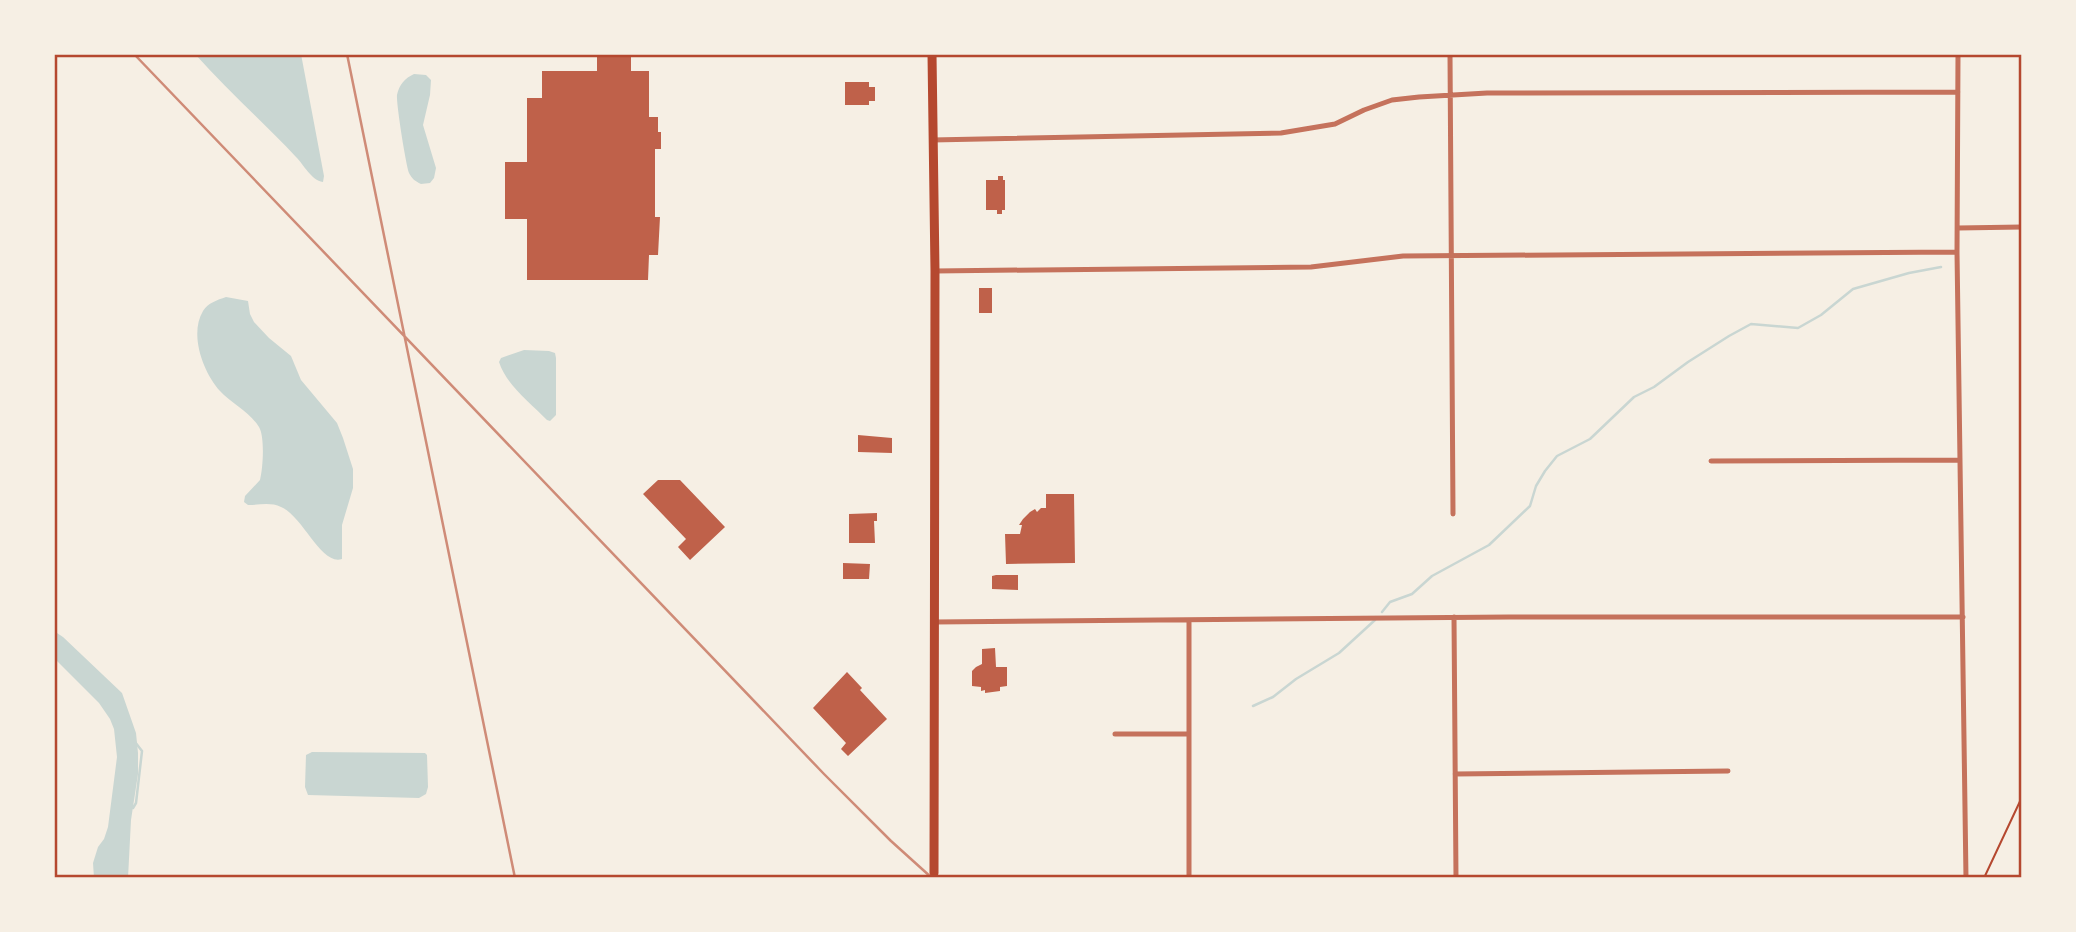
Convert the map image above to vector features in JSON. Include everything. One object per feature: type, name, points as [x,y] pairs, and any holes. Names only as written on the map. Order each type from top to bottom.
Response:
[{"type":"main road","points":[[932,54],[935,271],[933,873]]},
{"type":"street","points":[[1450,54],[1453,514]]},
{"type":"street","points":[[1958,54],[1959,460],[1966,878]]},
{"type":"street","points":[[932,140],[1281,133],[1335,124],[1392,100],[1487,93],[1958,92]]},
{"type":"street","points":[[1958,228],[2022,228]]},
{"type":"street","points":[[935,271],[1311,267],[1403,256],[1957,252]]},
{"type":"street","points":[[1711,461],[1959,460]]},
{"type":"street","points":[[934,622],[1454,617],[1963,617]]},
{"type":"street","points":[[1454,617],[1456,878]]},
{"type":"street","points":[[1189,621],[1189,878]]},
{"type":"street","points":[[1115,734],[1189,734]]},
{"type":"street","points":[[1455,774],[1728,771]]},
{"type":"path","points":[[1984,878],[2022,797]]},
{"type":"shaded area","points":[[195,54],[301,54],[323,182],[311,175]]},
{"type":"shaded area","points":[[414,74],[426,75],[431,80],[423,125],[436,168],[430,183],[421,184],[409,173],[397,100],[401,85]]},
{"type":"shaded area","points":[[226,297],[248,301],[254,322],[291,356],[301,380],[337,423],[353,469],[353,488],[342,525],[342,559],[327,555],[297,520],[281,507],[269,504],[248,505],[244,502],[245,496],[260,480],[263,453],[261,432],[251,417],[224,395],[208,374],[200,352],[197,331],[203,311],[210,304]]},
{"type":"shaded area","points":[[524,350],[555,353],[556,415],[550,421],[513,386],[499,362],[501,358]]},
{"type":"shaded area","points":[[54,631],[122,693],[136,733],[138,774],[131,820],[128,878],[94,878],[93,863],[108,827],[117,757],[114,729],[99,703],[54,658]]},
{"type":"shaded area","points":[[312,752],[425,753],[428,787],[426,794],[419,798],[308,795],[305,787],[306,755]]},
{"type":"building","points":[[597,54],[631,54],[631,71],[649,71],[649,117],[658,117],[658,132],[661,132],[661,149],[655,149],[655,217],[660,217],[658,255],[649,255],[648,280],[527,280],[527,219],[505,219],[505,162],[527,162],[527,98],[542,98],[542,71],[597,71]]},
{"type":"building","points":[[845,82],[869,82],[869,87],[875,87],[875,101],[869,101],[869,105],[845,105]]},
{"type":"building","points":[[998,176],[1003,176],[1005,180],[1005,210],[1002,210],[1002,214],[997,214],[997,210],[986,210],[986,180],[998,180]]},
{"type":"building","points":[[979,288],[992,288],[992,313],[979,313]]},
{"type":"building","points":[[858,435],[892,438],[892,453],[858,452]]},
{"type":"building","points":[[658,480],[680,480],[725,527],[690,560],[678,547],[686,539],[643,494]]},
{"type":"building","points":[[1046,494],[1074,494],[1075,563],[1006,564],[1005,534],[1020,534],[1022,525],[1019,525],[1030,512],[1046,508]]},
{"type":"building","points":[[877,513],[877,521],[874,521],[875,543],[849,543],[849,514]]},
{"type":"building","points":[[843,563],[870,564],[869,579],[843,579]]},
{"type":"building","points":[[1018,575],[1018,590],[992,589],[992,576]]},
{"type":"building","points":[[995,648],[996,667],[1007,667],[1007,686],[1000,687],[1000,691],[985,693],[985,690],[981,691],[981,687],[972,686],[972,671],[982,664],[982,649]]},
{"type":"building","points":[[847,672],[887,719],[848,756],[841,749],[846,743],[813,708]]},
{"type":"waterway","points":[[1382,612],[1390,602],[1412,594],[1432,576],[1489,545],[1530,506],[1536,486],[1557,456],[1590,439],[1634,397],[1654,387],[1729,336],[1751,324],[1798,328],[1821,315],[1853,289],[1941,267]]},
{"type":"waterway","points":[[1253,706],[1273,697],[1296,679],[1339,653],[1375,620]]},
{"type":"waterway","points":[[133,808],[136,803],[142,751],[135,742]]},
{"type":"railway","points":[[134,54],[824,774],[932,878]]},
{"type":"railway","points":[[347,54],[515,878]]}]
